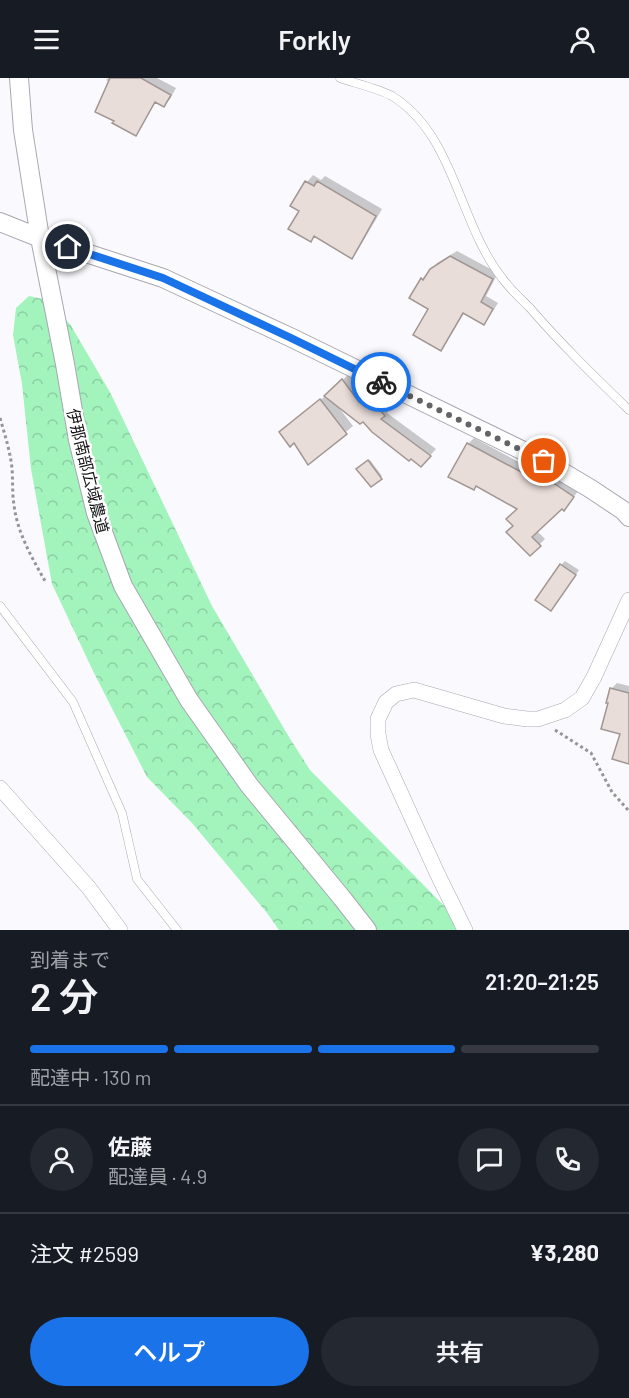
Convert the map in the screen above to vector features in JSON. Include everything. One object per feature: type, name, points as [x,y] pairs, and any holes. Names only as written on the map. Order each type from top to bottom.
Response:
[{"type":"street","name":"伊那南部広域農道","points":[[19,78],[23,130],[40,238],[78,441],[96,513],[123,586],[189,700],[249,785],[367,930]]},
{"type":"street","points":[[0,222],[40,238],[163,278],[286,335],[544,461],[591,489],[624,511],[629,517]]},
{"type":"street","points":[[465,930],[381,750],[378,719],[386,702],[396,694],[414,690],[504,716],[526,719],[538,719],[566,710],[582,698],[629,600]]},
{"type":"street","points":[[0,788],[89,888],[120,930]]},
{"type":"lane","points":[[340,78],[391,95],[416,114],[444,157],[484,251],[502,278],[629,410]]},
{"type":"lane","points":[[0,606],[73,702],[122,813],[137,879],[177,930]]},
{"type":"path","points":[[0,418],[12,465],[14,504],[18,524],[45,581]]},
{"type":"path","points":[[538,719],[591,753],[612,792],[629,811]]},
{"type":"green space","points":[[29,296],[43,299],[70,324],[111,394],[212,606],[310,770],[468,930],[279,930],[192,823],[147,777],[52,584],[31,469],[22,384],[13,335],[16,308]]},
{"type":"building","points":[[110,78],[141,78],[171,95],[164,107],[155,102],[136,136],[112,123],[114,121],[95,112]]},
{"type":"building","points":[[305,181],[314,186],[317,181],[376,216],[352,259],[314,236],[311,242],[288,229],[299,211],[290,206]]},
{"type":"building","points":[[450,256],[493,279],[481,302],[493,309],[484,325],[463,313],[441,351],[413,335],[428,309],[409,298],[421,278],[423,280],[430,269]]},
{"type":"building","points":[[342,379],[359,402],[368,395],[385,416],[381,419],[431,456],[421,467],[411,459],[409,461],[372,432],[363,422],[360,424],[324,396]]},
{"type":"building","points":[[320,399],[347,434],[308,465],[294,443],[290,447],[279,432]]},
{"type":"building","points":[[467,443],[539,482],[543,476],[574,497],[564,511],[562,509],[532,537],[541,546],[530,556],[506,532],[513,526],[506,519],[517,509],[476,486],[474,490],[448,477]]},
{"type":"building","points":[[368,460],[382,479],[371,487],[356,469]]},
{"type":"building","points":[[560,564],[576,575],[551,611],[535,600]]},
{"type":"building","points":[[610,688],[629,693],[629,764],[612,759],[620,734],[601,729]]},
{"type":"way so far","points":[[381,382],[544,461]]},
{"type":"route","points":[[68,247],[163,278],[381,382]]}]
